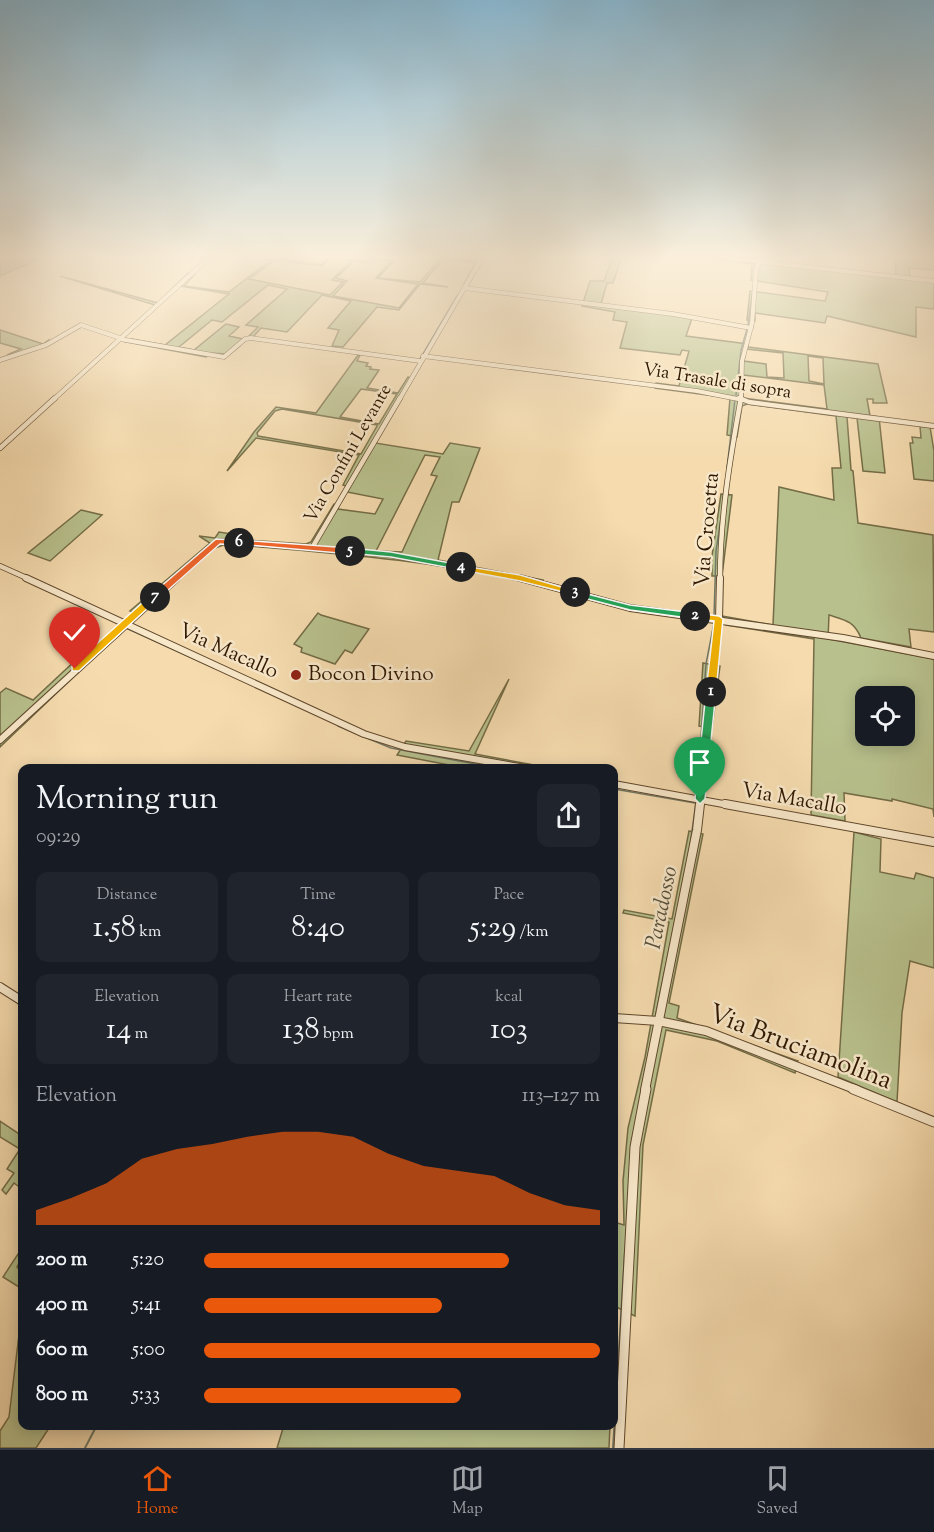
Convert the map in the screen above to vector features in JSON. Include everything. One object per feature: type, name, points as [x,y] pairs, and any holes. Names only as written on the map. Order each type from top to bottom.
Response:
[{"type":"street","points":[[0,448],[137,324]]},
{"type":"street","name":"Via Confini Levante","points":[[0,740],[219,541],[312,548],[443,324]]},
{"type":"street","points":[[730,324],[751,327]]},
{"type":"street","name":"Via Crocetta","points":[[619,1448],[635,1147],[692,858],[719,619],[720,540],[735,426],[741,399],[743,352],[751,324]]},
{"type":"street","points":[[0,360],[46,345],[81,325],[120,339],[224,357],[245,339],[251,338],[420,361]]},
{"type":"street","name":"Via Trasale di sopra","points":[[423,356],[697,391],[934,426]]},
{"type":"street","points":[[312,548],[391,555],[520,578],[630,608],[843,638],[934,656]]},
{"type":"street","name":"Via Macallo","points":[[0,566],[364,734],[405,747],[502,764]]},
{"type":"street","name":"Via Macallo","points":[[618,785],[934,842]]},
{"type":"street","points":[[0,987],[18,998]]},
{"type":"street","name":"Via Bruciamolina","points":[[618,1018],[658,1022],[706,1031],[751,1047],[934,1122]]},
{"type":"green space","points":[[192,324],[208,324],[179,347],[194,350],[226,324],[239,327],[229,336],[243,339],[227,354],[211,353],[206,357],[126,342],[132,339],[165,345]]},
{"type":"green space","points":[[295,324],[287,332],[261,328],[253,337],[248,337],[258,327],[246,325]]},
{"type":"green space","points":[[332,324],[363,324],[343,347],[332,346],[339,330],[328,328]]},
{"type":"green space","points":[[627,324],[690,324],[686,336],[748,344],[748,347],[878,364],[887,403],[873,403],[873,399],[867,399],[870,416],[879,417],[885,473],[863,471],[857,418],[847,417],[858,523],[933,535],[934,632],[909,629],[911,647],[861,638],[852,625],[829,615],[828,639],[934,659],[934,817],[933,809],[892,799],[892,801],[844,793],[845,821],[811,815],[814,639],[726,625],[722,616],[773,625],[779,487],[834,500],[832,468],[841,468],[836,416],[747,404],[742,406],[737,437],[727,435],[730,398],[655,388],[656,383],[679,386],[689,351],[682,350],[680,355],[620,348]],"holes":[[[746,349],[783,353],[784,378],[767,377],[766,364],[744,361]],[[808,356],[823,358],[824,384],[809,381]],[[743,375],[824,385],[827,409],[743,398]]]},
{"type":"green space","points":[[859,324],[916,324],[916,337]]},
{"type":"green space","points":[[0,330],[43,344],[49,340],[52,342],[17,355],[9,354],[21,349],[0,343]]},
{"type":"green space","points":[[358,355],[360,355],[357,361],[368,363],[366,366],[371,367],[370,369],[379,370],[367,388],[398,393],[408,377],[412,378],[375,443],[443,454],[450,443],[480,448],[459,502],[452,502],[438,560],[543,580],[540,586],[423,564],[345,554],[226,544],[215,548],[141,614],[130,611],[210,543],[199,536],[215,538],[219,532],[232,534],[231,539],[306,544],[311,542],[334,504],[339,505],[338,509],[375,514],[383,499],[347,492],[350,487],[343,485],[359,455],[256,438],[227,471],[254,432],[276,407],[316,413]],"holes":[[[361,389],[397,394],[379,424],[340,417]],[[282,409],[377,426],[361,454],[258,436],[257,433],[275,411]],[[425,455],[440,457],[431,475],[437,476],[402,552],[376,551]]]},
{"type":"green space","points":[[920,426],[930,427],[934,451],[934,481],[914,479],[910,443],[913,443],[912,437],[921,438]]},
{"type":"green space","points":[[721,494],[732,495],[722,576],[712,576],[712,556]]},
{"type":"green space","points":[[81,510],[102,515],[50,561],[28,553]]},
{"type":"green space","points":[[318,613],[369,629],[352,653],[345,650],[335,664],[301,652],[302,648],[294,644]]},
{"type":"green space","points":[[95,642],[106,646],[0,747],[0,693],[6,688],[33,700]]},
{"type":"green space","points":[[703,663],[720,666],[712,728],[699,726]]},
{"type":"green space","points":[[509,679],[475,754],[529,764],[444,764],[397,755],[406,741],[469,751]]},
{"type":"green space","points":[[689,831],[703,834],[669,1003],[679,1006],[677,1018],[798,1061],[795,1073],[717,1041],[666,1030],[643,1145],[635,1316],[618,1308],[618,1223],[624,1225],[623,1181],[628,1128],[645,1057],[669,922],[623,913],[624,910],[672,919]]},
{"type":"green space","points":[[854,832],[881,839],[880,872],[914,879],[916,873],[934,878],[934,968],[910,961],[902,1013],[897,1102],[838,1077]]},
{"type":"green space","points":[[0,1121],[18,1133],[18,1148],[0,1137]]},
{"type":"green space","points":[[18,1152],[18,1186],[14,1183],[6,1194],[2,1190],[14,1173],[7,1169]]},
{"type":"green space","points":[[18,1254],[18,1286],[3,1277]]},
{"type":"green space","points":[[18,1343],[18,1430],[48,1430],[36,1448],[0,1448],[0,1431],[9,1417]]},
{"type":"green space","points":[[282,1430],[610,1430],[609,1448],[277,1448]]},
{"type":"waterway","points":[[420,359],[441,324]]},
{"type":"waterway","name":"Paradosso","points":[[736,395],[741,350],[747,329]]},
{"type":"waterway","points":[[226,357],[240,346]]},
{"type":"waterway","name":"Paradosso","points":[[727,468],[735,399]]},
{"type":"waterway","name":"Paradosso","points":[[714,616],[716,551],[721,518]]},
{"type":"waterway","name":"Paradosso","points":[[697,795],[706,664],[714,623]]},
{"type":"waterway","points":[[126,628],[214,668]]},
{"type":"waterway","points":[[338,726],[391,748],[475,764]]},
{"type":"waterway","points":[[618,790],[695,803]]},
{"type":"waterway","name":"Paradosso","points":[[690,845],[696,802]]},
{"type":"waterway","name":"Paradosso","points":[[655,1018],[677,911]]},
{"type":"waterway","name":"Paradosso","points":[[652,1038],[654,1026]]},
{"type":"waterway","name":"Paradosso","points":[[618,1366],[625,1251]]},
{"type":"waterway","points":[[85,1448],[94,1430]]},
{"type":"waterway","name":"Paradosso","points":[[613,1448],[614,1430]]},
{"type":"place","name":"Bocon Divino","points":[[296,675]]},
{"type":"route","points":[[75,669],[219,541],[391,555],[520,578],[630,608],[719,619],[700,799]]}]
